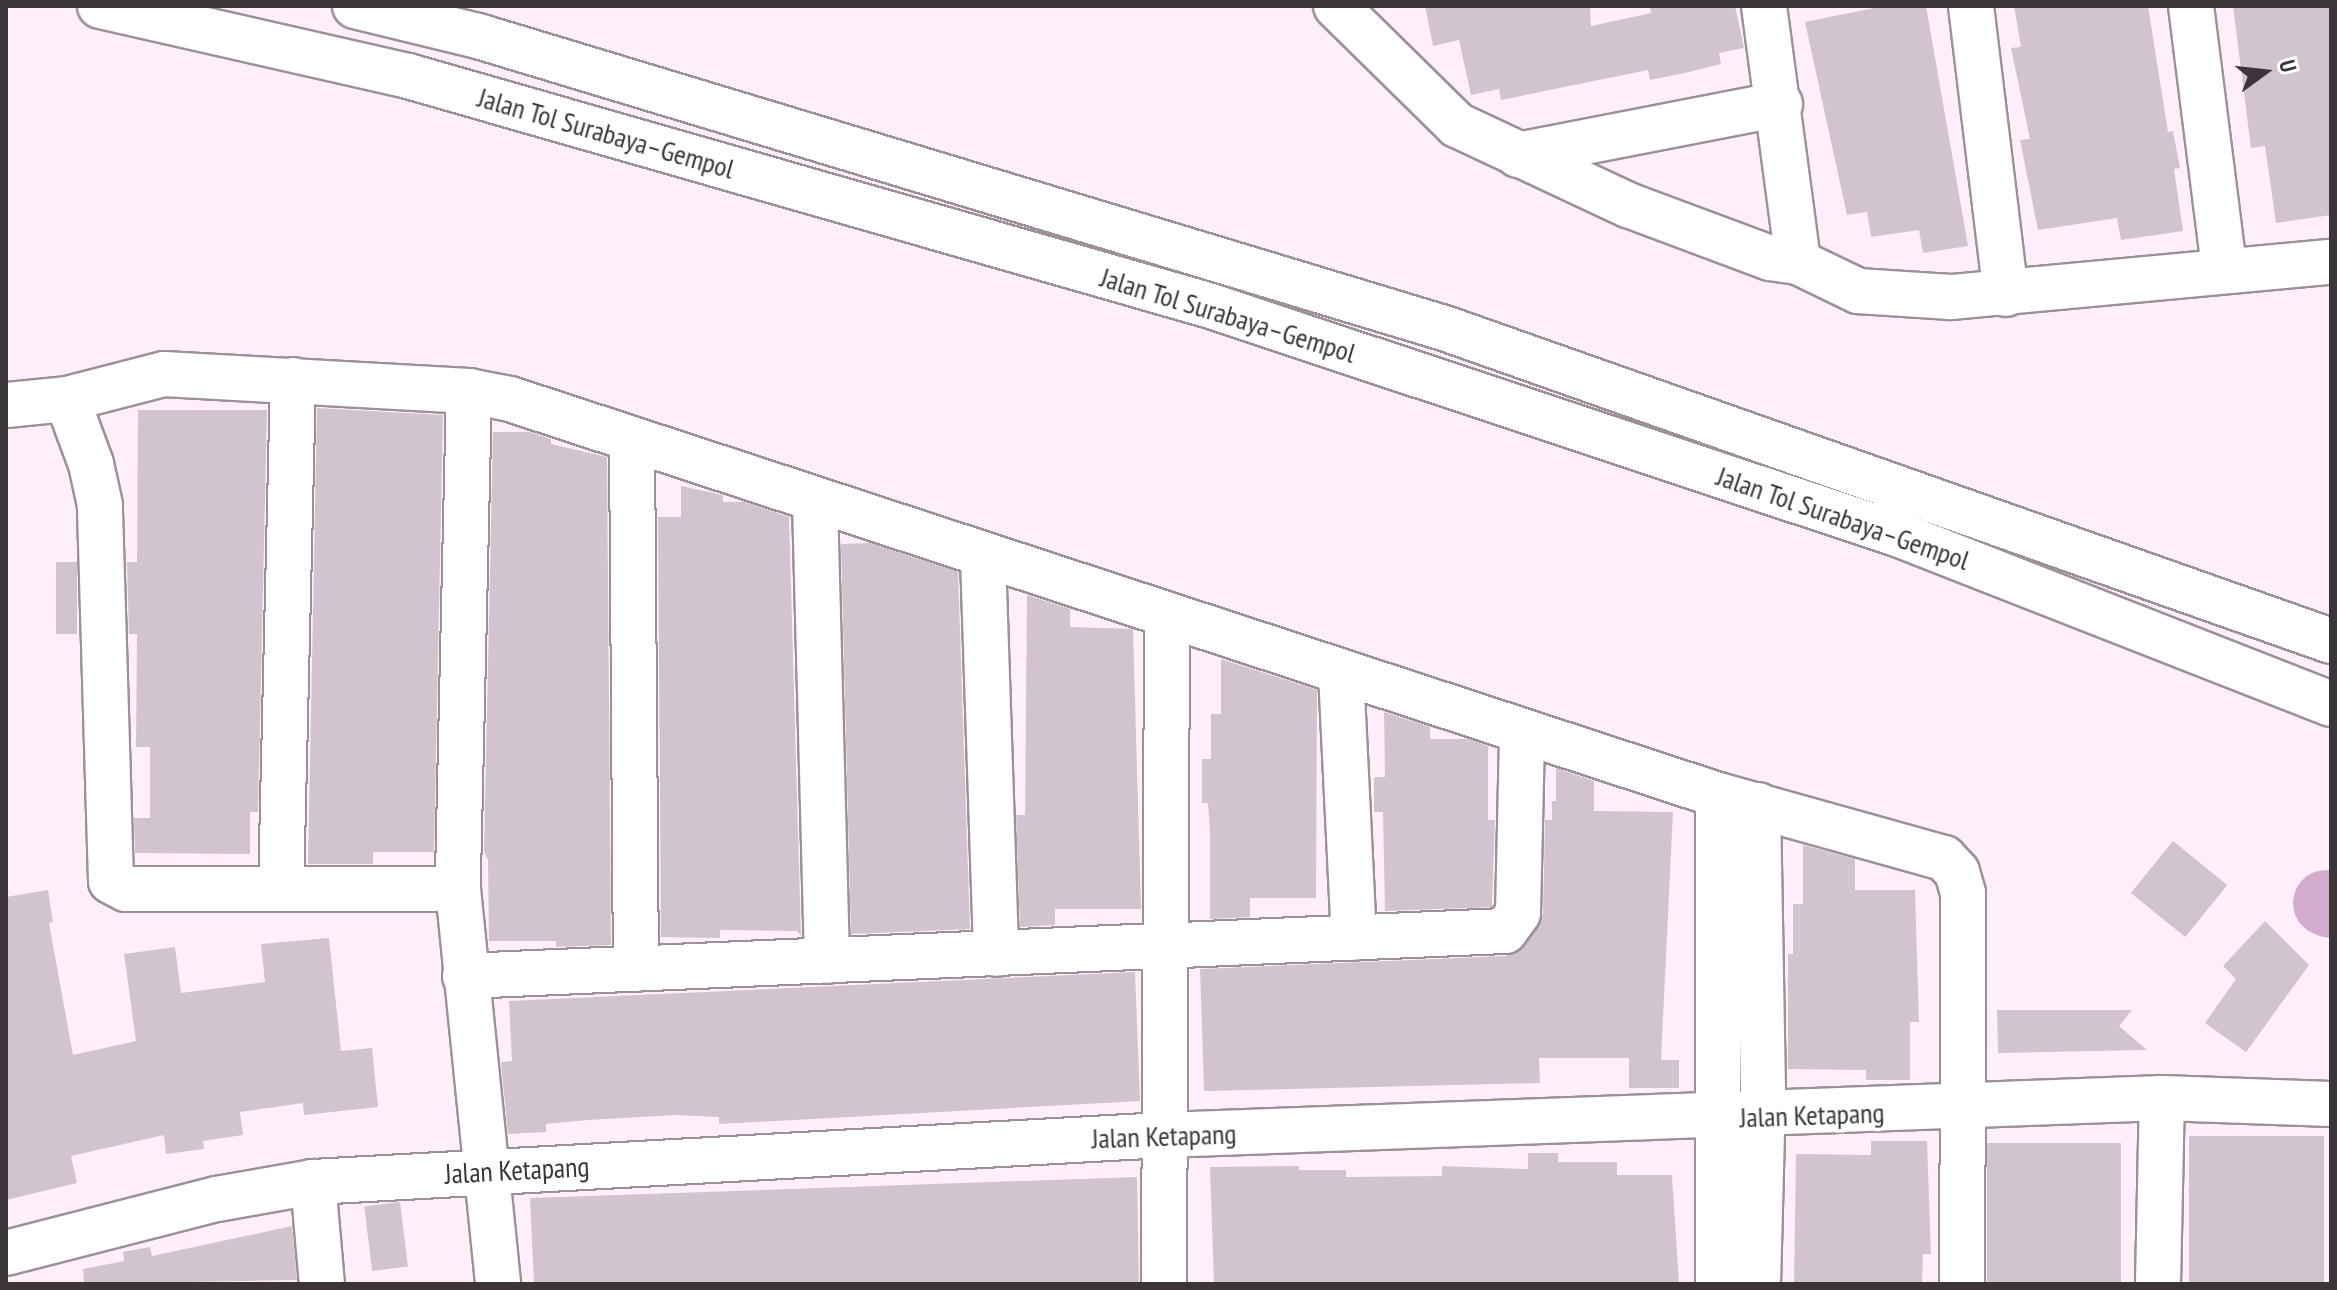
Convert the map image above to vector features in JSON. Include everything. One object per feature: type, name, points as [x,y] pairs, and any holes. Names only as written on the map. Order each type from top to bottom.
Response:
[{"type":"main road","name":"Jalan Tol Surabaya–Gempol","points":[[100,6],[408,76],[1211,306],[1900,535],[2331,704]]},
{"type":"main road","name":"Jalan Tol Surabaya–Gempol","points":[[355,6],[478,36],[1447,329],[2331,641]]},
{"type":"main road","points":[[1336,6],[1457,125],[1628,205],[1770,258],[1798,262],[1858,291],[1939,297],[2006,294],[2224,269],[2331,262]]},
{"type":"main road","points":[[1764,6],[1780,104],[1798,262]]},
{"type":"main road","points":[[1971,6],[2006,294]]},
{"type":"main road","points":[[2191,6],[2224,269]]},
{"type":"main road","points":[[1518,155],[1780,104]]},
{"type":"main road","points":[[6,405],[67,399],[164,374],[469,391],[510,399],[632,442],[1522,731],[1738,800],[1922,849],[1944,858],[1957,872],[1963,893],[1962,1284]]},
{"type":"main road","points":[[281,889],[293,380]]},
{"type":"main road","points":[[469,391],[458,889],[484,1171],[498,1284]]},
{"type":"main road","points":[[67,399],[91,464],[100,505],[111,881],[126,889],[458,889]]},
{"type":"main road","points":[[632,442],[636,969]]},
{"type":"main road","points":[[815,502],[827,961]]},
{"type":"main road","points":[[983,557],[996,954]]},
{"type":"main road","points":[[1164,1284],[1167,617]]},
{"type":"main road","points":[[1341,673],[1354,938]]},
{"type":"main road","points":[[465,976],[1493,933],[1512,926],[1518,913],[1522,731]]},
{"type":"main road","points":[[1738,800],[1741,1118],[1758,1284]]},
{"type":"main road","points":[[2158,1284],[2162,1098]]},
{"type":"main road","name":"Jalan Ketapang","points":[[6,1253],[203,1202],[313,1182],[484,1171],[1164,1135],[1741,1118],[2162,1098],[2331,1104]]},
{"type":"main road","points":[[1718,1284],[1741,1118]]},
{"type":"main road","points":[[313,1182],[322,1284]]},
{"type":"building","points":[[1425,6],[1590,6],[1591,26],[1651,13],[1650,6],[1735,6],[1744,48],[1719,53],[1721,64],[1685,73],[1650,80],[1648,70],[1501,100],[1499,89],[1471,95],[1459,40],[1433,46]]},
{"type":"building","points":[[1884,6],[1926,6],[1968,246],[1923,253],[1919,230],[1871,237],[1867,212],[1847,215],[1805,22]]},
{"type":"building","points":[[2014,6],[2148,6],[2168,132],[2173,131],[2180,168],[2174,169],[2183,231],[2121,240],[2117,218],[2038,230],[2020,140],[2030,139],[2011,48],[2021,47]]},
{"type":"building","points":[[2233,6],[2331,6],[2331,215],[2276,223],[2265,146],[2251,148]]},
{"type":"building","points":[[317,408],[443,415],[434,852],[373,852],[373,864],[308,864]]},
{"type":"building","points":[[138,410],[267,410],[258,812],[250,812],[250,854],[135,853],[134,818],[150,818],[150,747],[136,747],[137,634],[129,634],[127,562],[137,562]]},
{"type":"building","points":[[493,432],[530,432],[551,439],[551,444],[607,457],[611,945],[556,947],[556,941],[489,941],[488,860],[484,851]]},
{"type":"building","points":[[681,486],[723,495],[723,502],[744,502],[789,517],[801,936],[797,931],[720,930],[720,938],[661,937],[658,517],[681,517]]},
{"type":"building","points":[[870,543],[958,572],[970,929],[851,934],[841,544]]},
{"type":"building","points":[[56,562],[77,562],[77,634],[56,634]]},
{"type":"building","points":[[1027,595],[1070,609],[1070,627],[1133,629],[1141,909],[1055,909],[1055,925],[1020,927],[1016,815],[1025,815]]},
{"type":"building","points":[[1221,659],[1317,690],[1316,898],[1250,898],[1250,917],[1210,919],[1210,833],[1208,803],[1202,803],[1202,759],[1211,759],[1211,714],[1221,714]]},
{"type":"building","points":[[1384,712],[1430,727],[1430,739],[1468,739],[1488,746],[1488,820],[1495,820],[1492,907],[1385,911],[1383,812],[1374,812],[1374,777],[1385,777]]},
{"type":"building","points":[[1556,768],[1594,781],[1594,811],[1673,812],[1661,1060],[1679,1060],[1679,1088],[1629,1088],[1629,1058],[1539,1058],[1540,1083],[1204,1091],[1200,969],[1506,956],[1525,946],[1543,914],[1545,820],[1552,820],[1552,801],[1556,801]]},
{"type":"building","points":[[2173,841],[2227,885],[2185,937],[2131,893]]},
{"type":"building","points":[[1803,845],[1855,859],[1855,890],[1915,890],[1919,1022],[1910,1022],[1910,1080],[1866,1080],[1866,1070],[1788,1069],[1788,954],[1793,954],[1793,904],[1803,904]]},
{"type":"building","points":[[48,890],[53,922],[49,923],[73,1055],[136,1041],[124,954],[175,947],[181,993],[265,982],[261,944],[329,938],[341,1051],[372,1048],[378,1107],[304,1115],[303,1103],[240,1112],[243,1135],[203,1141],[204,1149],[166,1154],[164,1135],[71,1156],[77,1183],[6,1200],[6,897]]},
{"type":"building","points":[[2265,921],[2309,965],[2246,1052],[2205,1023],[2236,979],[2223,966]]},
{"type":"building","points":[[1135,972],[1140,1101],[719,1124],[719,1117],[675,1115],[546,1124],[546,1132],[508,1134],[501,1062],[512,1061],[509,1001]]},
{"type":"building","points":[[1997,1010],[2132,1010],[2119,1026],[2147,1050],[1998,1053]]},
{"type":"building","points":[[2189,1136],[2324,1136],[2324,1284],[2189,1284]]},
{"type":"building","points":[[1871,1141],[1927,1141],[1931,1254],[1923,1254],[1922,1284],[1794,1284],[1796,1154],[1871,1155]]},
{"type":"building","points":[[1987,1143],[2121,1143],[2121,1284],[1987,1284]]},
{"type":"building","points":[[1528,1153],[1558,1153],[1558,1162],[1617,1162],[1617,1175],[1672,1175],[1679,1284],[1214,1284],[1210,1167],[1299,1166],[1299,1170],[1346,1170],[1346,1177],[1442,1176],[1442,1166],[1528,1169]]},
{"type":"building","points":[[1137,1177],[1139,1284],[534,1284],[530,1198]]},
{"type":"building","points":[[400,1202],[408,1267],[372,1271],[364,1206]]},
{"type":"building","points":[[292,1226],[297,1280],[84,1284],[83,1269],[124,1261],[123,1252],[150,1247],[152,1256]]},
{"type":"waterway","points":[[2326,903],[2331,905]]}]
